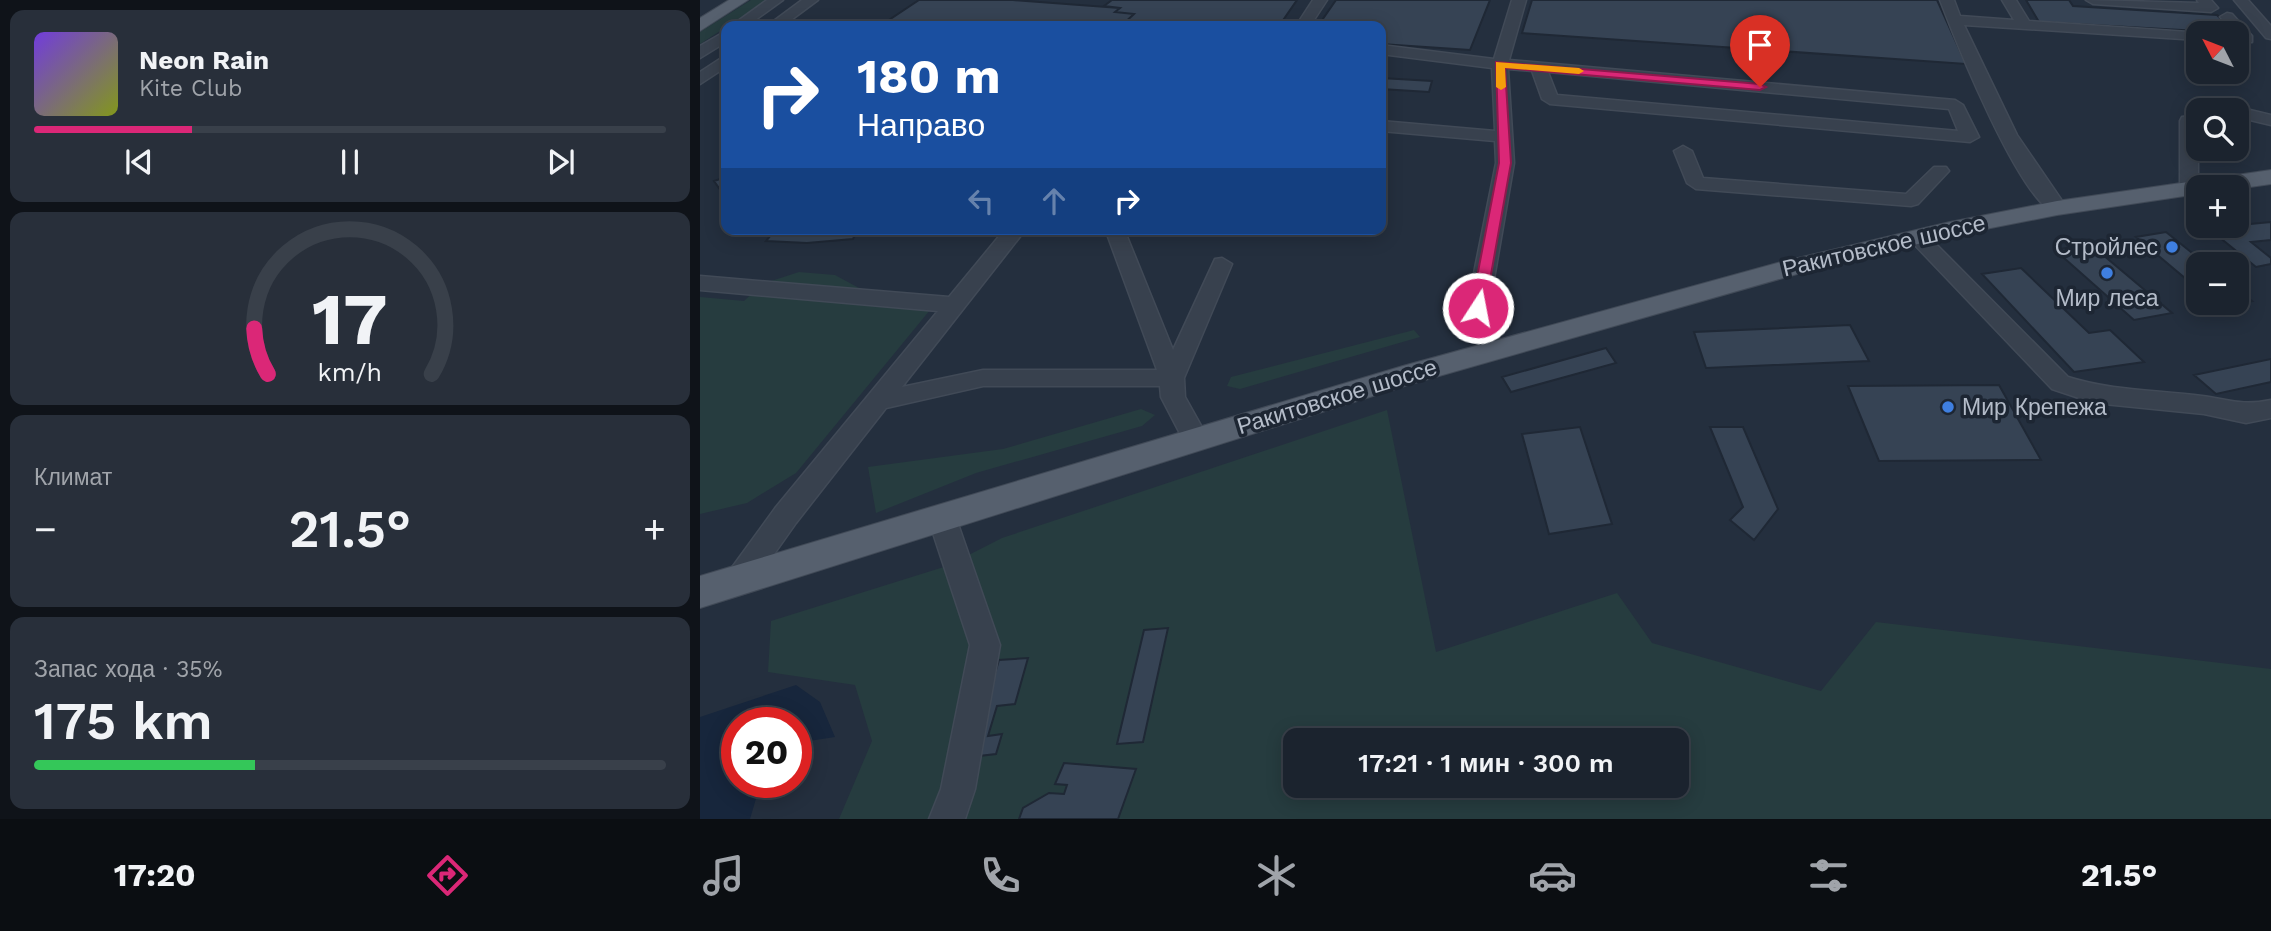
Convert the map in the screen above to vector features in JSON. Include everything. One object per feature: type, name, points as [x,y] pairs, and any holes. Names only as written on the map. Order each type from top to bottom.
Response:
[{"type":"main road","points":[[700,5],[708,0]]},
{"type":"main road","points":[[700,26],[740,0]]},
{"type":"main road","name":"Ракитовское шоссе","points":[[2249,180],[2271,177]]},
{"type":"main road","name":"Ракитовское шоссе","points":[[700,592],[1492,349],[1790,268],[1918,237],[2057,208],[2186,188]]},
{"type":"street","points":[[745,21],[775,0],[811,0]]},
{"type":"street","points":[[781,21],[811,0]]},
{"type":"street","points":[[1306,21],[1320,0]]},
{"type":"street","points":[[1492,349],[1478,308],[1505,163],[1500,64],[1519,0]]},
{"type":"street","points":[[1947,0],[1954,20],[2033,178],[2057,208]]},
{"type":"street","points":[[2009,0],[2024,24]]},
{"type":"street","points":[[2093,0],[2211,8],[2204,0]]},
{"type":"street","points":[[2241,0],[2271,35]]},
{"type":"street","points":[[2227,17],[2231,21]]},
{"type":"street","points":[[1954,20],[2186,35]]},
{"type":"street","points":[[700,53],[721,38]]},
{"type":"street","points":[[1386,50],[1500,64],[1538,67],[1955,105],[1970,137],[1550,99],[1538,67]]},
{"type":"street","points":[[700,79],[721,66]]},
{"type":"street","points":[[2249,115],[2271,120]]},
{"type":"street","points":[[1386,126],[1505,137]]},
{"type":"street","points":[[1683,151],[1696,183],[1910,200],[1940,171]]},
{"type":"street","points":[[738,582],[786,515],[1011,235]]},
{"type":"street","points":[[1117,235],[1172,378],[1173,397],[1196,440]]},
{"type":"street","points":[[1918,237],[2060,383],[2094,394],[2170,400],[2246,414],[2271,409]]},
{"type":"street","points":[[1172,378],[1222,264]]},
{"type":"street","points":[[700,283],[955,305]]},
{"type":"street","points":[[877,401],[983,378],[1172,378]]},
{"type":"street","points":[[942,518],[985,645],[958,789],[947,819]]},
{"type":"green space","points":[[751,0],[768,0],[736,21],[721,21],[721,30],[700,44],[700,32]]},
{"type":"green space","points":[[799,272],[835,275],[859,288],[864,301],[930,310],[796,473],[747,503],[700,514],[700,297],[744,301],[762,284]]},
{"type":"green space","points":[[1414,330],[1420,337],[1240,389],[1227,386],[1231,377]]},
{"type":"green space","points":[[1141,409],[1155,415],[1142,426],[976,473],[876,513],[868,467],[1003,449]]},
{"type":"green space","points":[[1387,410],[1436,652],[1617,593],[1652,643],[1821,691],[1876,622],[2271,669],[2271,819],[839,819],[872,741],[855,685],[768,672],[771,621],[947,566],[1002,538]]},
{"type":"water","points":[[796,685],[820,702],[835,737],[812,741],[812,707],[730,707]]},
{"type":"water","points":[[721,710],[721,798],[756,798],[750,819],[700,819],[700,717]]},
{"type":"building","points":[[919,0],[1013,0],[1120,8],[1115,12],[1134,14],[1126,21],[888,21]]},
{"type":"building","points":[[1112,0],[1297,0],[1282,21],[1126,21],[1134,14],[1115,12],[1120,8],[1104,6]]},
{"type":"building","points":[[1336,0],[1490,0],[1470,50],[1386,44],[1386,21],[1321,21]]},
{"type":"building","points":[[1532,0],[1937,0],[1966,64],[1522,33]]},
{"type":"building","points":[[2026,0],[2069,0],[2073,6],[2217,15],[2223,21],[2186,21],[2186,30],[2039,22]]},
{"type":"building","points":[[1386,78],[1432,81],[1429,92],[1386,89]]},
{"type":"building","points":[[721,179],[721,191],[714,181]]},
{"type":"building","points":[[2271,222],[2271,240],[2251,242],[2271,258],[2271,264],[2256,267],[2249,261],[2249,252],[2238,252],[2220,238],[2249,238],[2249,224]]},
{"type":"building","points":[[2166,232],[2191,252],[2186,252],[2186,279],[2136,237]]},
{"type":"building","points":[[771,235],[855,235],[853,239],[807,243],[766,241]]},
{"type":"building","points":[[2090,244],[2172,313],[2134,320],[2055,250]]},
{"type":"building","points":[[2021,268],[2089,333],[2110,330],[2144,362],[2074,372],[1982,274]]},
{"type":"building","points":[[1850,325],[1869,361],[1706,368],[1694,332]]},
{"type":"building","points":[[1606,348],[1616,363],[1511,392],[1502,377]]},
{"type":"building","points":[[2271,359],[2271,382],[2216,394],[2194,375]]},
{"type":"building","points":[[1999,385],[2041,460],[1879,461],[1848,386]]},
{"type":"building","points":[[1580,427],[1612,524],[1549,534],[1522,434]]},
{"type":"building","points":[[1710,427],[1743,427],[1778,509],[1754,540],[1730,520],[1743,507]]},
{"type":"building","points":[[1168,628],[1143,742],[1117,744],[1144,630]]},
{"type":"building","points":[[1028,658],[1015,704],[997,706],[988,736],[1002,734],[996,754],[970,757],[999,660]]},
{"type":"building","points":[[1064,763],[1136,769],[1118,819],[1019,819],[1023,808],[1049,793],[1064,794],[1067,785],[1055,784]]},
{"type":"slow traffic","points":[[1501,87],[1500,64],[1579,71]]},
{"type":"place","name":"Стройлес","points":[[2172,247]]},
{"type":"place","name":"Мир леса","points":[[2107,273]]},
{"type":"place","name":"Мир Крепежа","points":[[1948,407]]},
{"type":"route","points":[[1478,308],[1505,163],[1500,64],[1760,87]]}]
